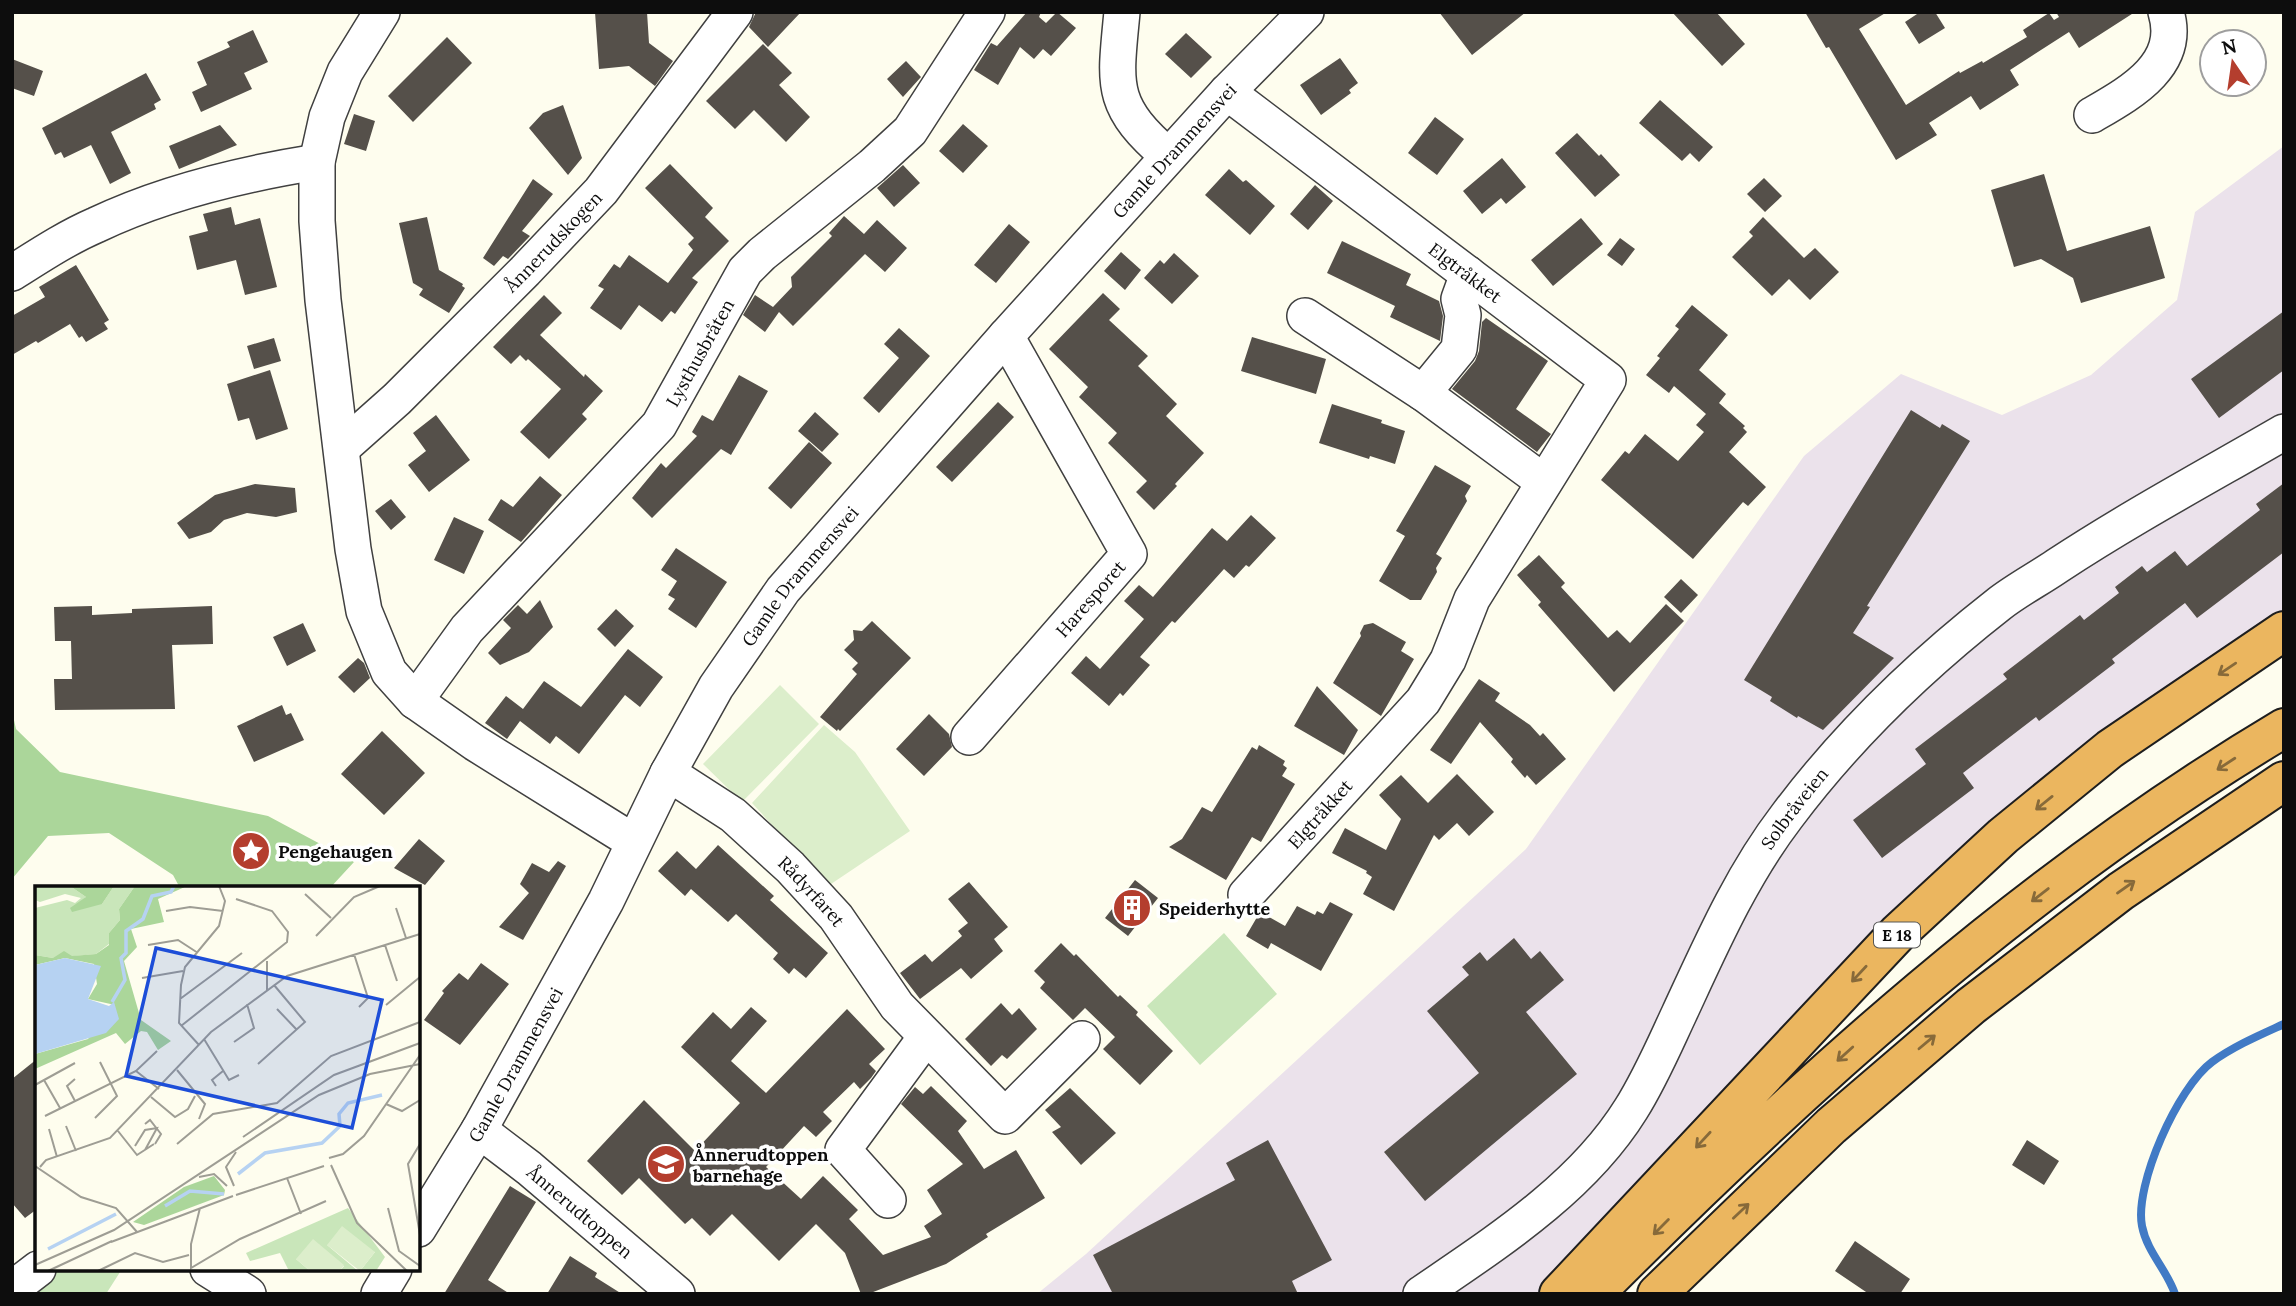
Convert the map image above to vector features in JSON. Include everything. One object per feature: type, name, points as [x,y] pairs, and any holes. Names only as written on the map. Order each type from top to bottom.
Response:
[{"type":"highway","name":"E 18","points":[[1559,1294],[1898,933],[2003,835],[2109,749],[2284,631]]},
{"type":"highway","points":[[1594,1294],[1702,1185],[1850,1049],[1990,933],[2098,849],[2284,728]]},
{"type":"highway","points":[[1657,1294],[1832,1126],[1971,1006],[2121,891],[2284,781]]},
{"type":"street","points":[[382,12],[345,72],[327,117],[317,162],[317,221],[323,300],[343,447],[353,549],[364,611],[389,672],[415,701],[475,743],[634,842]]},
{"type":"street","name":"Ånnerudskogen","points":[[343,447],[397,399],[601,191],[735,12]]},
{"type":"street","name":"Lysthusbråten","points":[[415,701],[467,629],[659,425],[745,271],[762,254],[872,166],[910,131],[987,12]]},
{"type":"street","points":[[1122,12],[1116,75],[1125,111],[1168,156]]},
{"type":"street","name":"Gamle Drammensvei","points":[[420,1226],[479,1130],[606,901],[668,773],[716,687],[783,590],[1168,156],[1306,12]]},
{"type":"street","points":[[2092,115],[2133,91],[2153,73],[2165,52],[2170,26],[2166,12]]},
{"type":"street","name":"Elgtråkket","points":[[1227,92],[1608,380],[1472,599],[1448,660],[1423,701],[1246,895]]},
{"type":"street","points":[[12,274],[96,224],[157,201],[261,172],[317,162]]},
{"type":"street","points":[[1423,393],[1459,349],[1464,315],[1459,299],[1468,274]]},
{"type":"street","points":[[1305,316],[1423,393],[1544,482]]},
{"type":"street","name":"Haresporet","points":[[969,737],[1129,554],[1006,336]]},
{"type":"street","name":"Solbråveien","points":[[1421,1294],[1516,1230],[1597,1153],[1630,1110],[1654,1068],[1733,901],[1763,850],[1809,789],[1877,712],[1935,658],[2002,602],[2099,538],[2284,432]]},
{"type":"street","name":"Rådyrfaret","points":[[668,773],[733,815],[790,867],[836,917],[897,1006],[1005,1116],[1082,1039]]},
{"type":"street","points":[[888,1200],[843,1150],[926,1037]]},
{"type":"street","name":"Ånnerudtoppen","points":[[479,1130],[529,1168],[677,1294]]},
{"type":"street","points":[[12,1289],[35,1271]]},
{"type":"street","points":[[211,1271],[248,1294]]},
{"type":"street","points":[[379,1294],[393,1271]]},
{"type":"shaded area","points":[[2284,146],[2284,612],[2093,740],[1542,1294],[1037,1294],[1086,1254],[1526,849],[1804,456],[1901,374],[2002,415],[2091,375],[2177,300],[2195,212]]},
{"type":"green space","points":[[780,685],[819,724],[742,802],[703,764]]},
{"type":"green space","points":[[12,711],[16,729],[60,772],[268,816],[354,862],[332,886],[179,886],[173,875],[109,833],[48,836],[12,879]]},
{"type":"green space","points":[[824,725],[855,752],[910,831],[828,886],[752,803]]},
{"type":"green space","points":[[1224,933],[1277,994],[1200,1065],[1147,1006]]},
{"type":"green space","points":[[35,1271],[121,1271],[106,1294],[12,1294]]},
{"type":"building","points":[[595,12],[647,12],[649,43],[673,61],[655,86],[629,66],[599,69]]},
{"type":"building","points":[[756,12],[801,12],[768,47],[749,27]]},
{"type":"building","points":[[1027,12],[1041,12],[1039,17],[1046,23],[1057,12],[1076,28],[1051,56],[1043,49],[1034,59],[1020,47],[998,85],[974,70],[991,43],[997,46]]},
{"type":"building","points":[[1439,12],[1526,12],[1472,55]]},
{"type":"building","points":[[1672,12],[1716,12],[1745,44],[1722,66]]},
{"type":"building","points":[[1805,12],[1887,12],[1859,29],[1906,105],[1959,71],[1960,73],[1982,61],[1983,63],[2027,37],[2023,30],[2049,13],[2054,20],[2059,17],[2056,12],[2135,12],[2079,48],[2069,32],[2010,70],[2019,85],[1980,110],[1971,96],[1929,123],[1937,135],[1896,160],[1829,47],[1826,48]]},
{"type":"building","points":[[1920,12],[1935,12],[1945,28],[1919,44],[1905,22]]},
{"type":"building","points":[[253,30],[268,62],[244,73],[252,89],[201,112],[192,92],[207,85],[197,62],[230,47],[227,42]]},
{"type":"building","points":[[1186,33],[1212,57],[1191,78],[1165,54]]},
{"type":"building","points":[[447,37],[472,63],[413,122],[388,96]]},
{"type":"building","points":[[763,44],[792,73],[779,85],[810,117],[786,142],[754,110],[735,129],[706,101]]},
{"type":"building","points":[[1340,58],[1358,83],[1349,90],[1351,93],[1321,115],[1300,85]]},
{"type":"building","points":[[12,59],[43,71],[34,96],[12,88]]},
{"type":"building","points":[[906,61],[921,77],[903,97],[887,79]]},
{"type":"building","points":[[146,73],[161,100],[154,104],[156,109],[111,132],[131,173],[110,184],[91,145],[64,158],[61,152],[55,155],[42,128]]},
{"type":"building","points":[[1660,100],[1713,147],[1699,162],[1690,153],[1682,161],[1639,123]]},
{"type":"building","points":[[563,105],[582,158],[568,175],[529,128],[543,113]]},
{"type":"building","points":[[354,114],[375,121],[366,151],[344,144]]},
{"type":"building","points":[[1435,117],[1464,139],[1437,175],[1408,153]]},
{"type":"building","points":[[963,124],[988,146],[963,173],[939,151]]},
{"type":"building","points":[[220,125],[237,145],[179,169],[169,146]]},
{"type":"building","points":[[1577,133],[1620,175],[1595,197],[1555,153]]},
{"type":"building","points":[[1502,158],[1526,187],[1506,204],[1501,198],[1482,214],[1463,191]]},
{"type":"building","points":[[670,164],[713,208],[705,217],[729,241],[692,278],[698,282],[675,314],[671,311],[662,322],[639,305],[621,330],[590,308],[604,289],[598,286],[614,264],[620,268],[629,255],[668,283],[693,250],[688,244],[694,238],[645,188]]},
{"type":"building","points":[[903,165],[920,183],[894,207],[877,188]]},
{"type":"building","points":[[1229,169],[1275,206],[1250,235],[1205,195]]},
{"type":"building","points":[[2044,174],[2067,251],[2150,226],[2165,278],[2081,303],[2073,278],[2041,259],[2014,267],[1991,190]]},
{"type":"building","points":[[1764,178],[1782,196],[1765,212],[1747,194]]},
{"type":"building","points":[[533,179],[553,194],[522,231],[530,236],[508,259],[503,256],[494,266],[483,258]]},
{"type":"building","points":[[1315,185],[1333,201],[1308,230],[1290,214]]},
{"type":"building","points":[[231,207],[235,225],[260,218],[277,287],[245,295],[236,260],[197,270],[189,236],[208,231],[203,214]]},
{"type":"building","points":[[844,216],[864,234],[877,220],[907,248],[885,272],[865,254],[793,326],[779,312],[765,332],[743,315],[755,295],[773,307],[792,287],[791,277],[832,236],[829,233]]},
{"type":"building","points":[[427,217],[439,270],[463,284],[465,288],[449,313],[419,295],[423,289],[413,283],[399,223]]},
{"type":"building","points":[[1763,217],[1804,258],[1815,248],[1839,272],[1810,300],[1789,279],[1772,296],[1732,257],[1753,236],[1749,232]]},
{"type":"building","points":[[1581,218],[1603,244],[1553,286],[1531,260]]},
{"type":"building","points":[[1009,224],[1030,242],[996,283],[974,265]]},
{"type":"building","points":[[1620,238],[1635,249],[1622,266],[1607,255]]},
{"type":"building","points":[[1342,241],[1411,274],[1406,285],[1439,301],[1443,316],[1440,341],[1390,317],[1395,306],[1327,273]]},
{"type":"building","points":[[1121,252],[1141,270],[1125,290],[1104,271]]},
{"type":"building","points":[[1174,253],[1199,276],[1172,304],[1144,278],[1160,260],[1164,264]]},
{"type":"building","points":[[76,265],[109,320],[104,323],[108,329],[86,342],[82,336],[79,338],[70,324],[12,355],[12,316],[45,297],[39,287]]},
{"type":"building","points":[[1103,293],[1120,309],[1109,320],[1148,356],[1138,366],[1177,404],[1166,416],[1204,453],[1154,510],[1136,492],[1147,481],[1108,443],[1117,433],[1079,397],[1088,387],[1049,349]]},
{"type":"building","points":[[544,295],[562,313],[540,335],[584,377],[585,374],[603,391],[582,414],[587,419],[549,459],[520,432],[561,389],[528,359],[526,361],[520,355],[511,364],[493,347]]},
{"type":"building","points":[[1692,305],[1728,335],[1699,370],[1726,394],[1719,403],[1745,426],[1743,428],[1747,432],[1729,452],[1766,487],[1748,506],[1743,502],[1693,559],[1601,480],[1625,451],[1629,454],[1645,434],[1678,461],[1704,432],[1696,425],[1706,414],[1674,386],[1669,393],[1646,375],[1660,358],[1657,356],[1679,329],[1675,326]]},
{"type":"building","points":[[2284,311],[2284,370],[2219,418],[2191,379]]},
{"type":"building","points":[[1486,318],[1548,361],[1516,409],[1551,434],[1537,452],[1452,389],[1475,361],[1479,351],[1482,322]]},
{"type":"building","points":[[899,328],[930,356],[879,413],[863,398],[899,358],[884,344]]},
{"type":"building","points":[[1252,337],[1326,359],[1316,394],[1241,371]]},
{"type":"building","points":[[274,338],[281,361],[254,369],[247,346]]},
{"type":"building","points":[[270,370],[288,429],[256,440],[249,418],[238,421],[227,384]]},
{"type":"building","points":[[739,375],[768,391],[731,455],[721,449],[652,518],[632,498],[661,463],[666,468],[697,436],[692,432],[702,415],[713,421]]},
{"type":"building","points":[[998,402],[1014,417],[952,482],[936,467]]},
{"type":"building","points":[[1332,404],[1382,420],[1381,423],[1405,431],[1395,464],[1370,456],[1369,459],[1319,443]]},
{"type":"building","points":[[1911,410],[1940,428],[1942,424],[1970,441],[1853,633],[1894,658],[1823,730],[1770,701],[1772,697],[1744,680]]},
{"type":"building","points":[[815,412],[839,434],[822,452],[798,431]]},
{"type":"building","points":[[436,415],[470,460],[429,492],[408,465],[426,451],[413,433]]},
{"type":"building","points":[[809,442],[832,463],[791,509],[768,488]]},
{"type":"building","points":[[1435,465],[1471,486],[1465,496],[1467,501],[1436,554],[1442,558],[1436,568],[1437,572],[1421,600],[1410,600],[1379,581],[1405,536],[1396,531]]},
{"type":"building","points":[[540,476],[562,495],[521,542],[488,520],[501,499],[513,507]]},
{"type":"building","points":[[2284,483],[2284,552],[2197,618],[2185,603],[2112,659],[2115,663],[2039,721],[2036,717],[1963,773],[1974,788],[1882,858],[1853,820],[1926,764],[1915,749],[2007,679],[2003,674],[2080,615],[2084,620],[2119,593],[2115,587],[2142,566],[2147,572],[2175,551],[2187,566],[2260,510],[2256,504]]},
{"type":"building","points":[[255,484],[295,488],[297,512],[276,517],[247,513],[224,520],[211,532],[189,539],[177,523],[215,495]]},
{"type":"building","points":[[391,499],[406,517],[391,530],[375,511]]},
{"type":"building","points":[[1251,515],[1276,538],[1249,567],[1246,565],[1234,578],[1224,569],[1175,623],[1172,621],[1140,657],[1150,665],[1123,696],[1120,693],[1109,706],[1071,673],[1086,656],[1100,669],[1144,619],[1124,601],[1139,585],[1153,597],[1212,528],[1227,541]]},
{"type":"building","points":[[454,517],[484,531],[464,574],[434,560]]},
{"type":"building","points":[[676,548],[727,582],[696,628],[668,609],[675,599],[668,595],[677,581],[661,570]]},
{"type":"building","points":[[1539,555],[1565,583],[1561,587],[1608,638],[1617,630],[1630,643],[1666,604],[1684,621],[1614,692],[1538,605],[1541,602],[1517,575]]},
{"type":"building","points":[[1681,579],[1698,595],[1681,613],[1664,597]]},
{"type":"building","points":[[540,600],[553,627],[529,652],[500,665],[488,653],[511,628],[503,620],[518,605],[527,614]]},
{"type":"building","points":[[92,606],[92,615],[132,613],[132,609],[212,606],[213,644],[172,645],[175,709],[55,710],[54,679],[72,679],[71,641],[55,641],[54,607]]},
{"type":"building","points":[[616,609],[634,626],[615,647],[597,629]]},
{"type":"building","points":[[872,621],[911,658],[840,731],[837,731],[820,717],[857,674],[852,669],[858,663],[844,650],[854,640],[853,630],[862,631]]},
{"type":"building","points":[[303,623],[316,651],[287,666],[273,637]]},
{"type":"building","points":[[1373,623],[1406,642],[1401,651],[1414,659],[1381,716],[1333,683],[1361,636],[1364,625]]},
{"type":"building","points":[[628,649],[663,677],[640,707],[625,695],[579,754],[556,736],[550,744],[520,721],[507,739],[485,723],[506,696],[523,709],[544,681],[581,707]]},
{"type":"building","points":[[358,658],[364,663],[370,678],[354,693],[338,677]]},
{"type":"building","points":[[1479,679],[1500,693],[1495,701],[1530,725],[1540,736],[1543,733],[1566,759],[1536,785],[1527,775],[1525,778],[1511,762],[1513,759],[1480,722],[1451,764],[1430,750]]},
{"type":"building","points":[[1317,686],[1358,730],[1344,755],[1294,726]]},
{"type":"building","points":[[282,705],[286,715],[291,713],[304,740],[254,762],[237,726]]},
{"type":"building","points":[[929,714],[949,734],[952,747],[924,776],[896,749]]},
{"type":"building","points":[[382,731],[425,773],[384,815],[341,774]]},
{"type":"building","points":[[1259,745],[1285,761],[1283,765],[1287,768],[1282,776],[1295,784],[1261,842],[1252,837],[1226,880],[1169,847],[1182,839],[1202,807],[1212,812],[1252,747],[1257,750]]},
{"type":"building","points":[[1457,774],[1494,812],[1469,836],[1457,823],[1439,840],[1434,835],[1394,911],[1363,894],[1372,877],[1367,871],[1332,853],[1345,828],[1386,850],[1401,819],[1379,795],[1401,775],[1428,803]]},
{"type":"building","points":[[419,839],[445,861],[425,885],[394,868]]},
{"type":"building","points":[[718,845],[774,896],[770,900],[828,953],[806,978],[794,968],[789,974],[773,959],[778,953],[736,914],[728,922],[691,889],[685,896],[658,871],[677,851],[696,869]]},
{"type":"building","points":[[558,861],[566,866],[523,940],[499,927],[529,893],[520,884],[532,863],[549,872]]},
{"type":"building","name":"Speiderhytte","points":[[1135,880],[1158,898],[1128,936],[1105,918]]},
{"type":"building","points":[[969,882],[1008,927],[994,939],[1003,951],[971,979],[961,968],[920,999],[900,973],[925,954],[932,962],[962,936],[958,931],[968,923],[948,899]]},
{"type":"building","points":[[1330,902],[1353,914],[1321,971],[1271,943],[1268,949],[1246,936],[1260,912],[1285,926],[1297,906],[1315,915],[1317,911],[1323,914]]},
{"type":"building","points":[[1514,938],[1531,959],[1540,951],[1564,980],[1526,1012],[1577,1074],[1425,1201],[1384,1152],[1479,1073],[1427,1011],[1469,975],[1462,967],[1480,952],[1487,961]]},
{"type":"building","points":[[1061,943],[1074,956],[1076,954],[1118,997],[1120,995],[1138,1012],[1136,1015],[1173,1051],[1140,1085],[1103,1049],[1115,1037],[1085,1008],[1073,1020],[1040,988],[1045,982],[1034,971]]},
{"type":"building","points":[[481,963],[509,984],[460,1045],[424,1020],[444,993],[442,991],[459,973],[468,980]]},
{"type":"building","points":[[1001,1003],[1012,1015],[1019,1008],[1037,1029],[1007,1059],[1002,1055],[991,1066],[965,1039]]},
{"type":"building","points":[[751,1007],[767,1021],[731,1061],[766,1093],[847,1009],[885,1049],[869,1064],[876,1071],[871,1078],[860,1089],[854,1082],[823,1112],[832,1121],[816,1137],[804,1126],[766,1167],[801,1199],[823,1176],[858,1210],[849,1219],[883,1255],[931,1237],[924,1226],[942,1214],[927,1190],[963,1164],[901,1104],[915,1087],[923,1094],[931,1086],[967,1121],[958,1131],[984,1169],[1016,1150],[1045,1198],[986,1234],[988,1237],[946,1264],[868,1294],[861,1294],[845,1253],[816,1224],[779,1261],[732,1214],[710,1236],[692,1218],[685,1224],[639,1178],[622,1195],[587,1161],[644,1100],[695,1151],[740,1103],[681,1047],[713,1012],[731,1029]]},
{"type":"building","points":[[35,1061],[35,1210],[25,1218],[12,1203],[12,1079]]},
{"type":"building","points":[[1070,1088],[1116,1133],[1081,1165],[1052,1132],[1061,1127],[1045,1110]]},
{"type":"building","points":[[1268,1140],[1332,1260],[1292,1281],[1298,1294],[1113,1294],[1093,1255],[1235,1180],[1226,1163]]},
{"type":"building","points":[[2027,1140],[2059,1161],[2044,1185],[2012,1165]]},
{"type":"building","points":[[510,1186],[536,1202],[488,1280],[510,1294],[444,1294]]},
{"type":"building","points":[[1855,1241],[1910,1279],[1900,1294],[1869,1294],[1835,1271]]},
{"type":"building","points":[[570,1256],[597,1273],[595,1277],[622,1294],[547,1294]]},
{"type":"waterway","points":[[2175,1294],[2148,1244],[2142,1226],[2141,1208],[2145,1187],[2161,1138],[2186,1092],[2212,1062],[2284,1024]]},
{"type":"place","name":"Pengehaugen","points":[[251,851]]},
{"type":"place","name":"Speiderhytte","points":[[1132,908]]},
{"type":"place","name":"Ånnerudtoppen barnehage","points":[[666,1164]]}]
